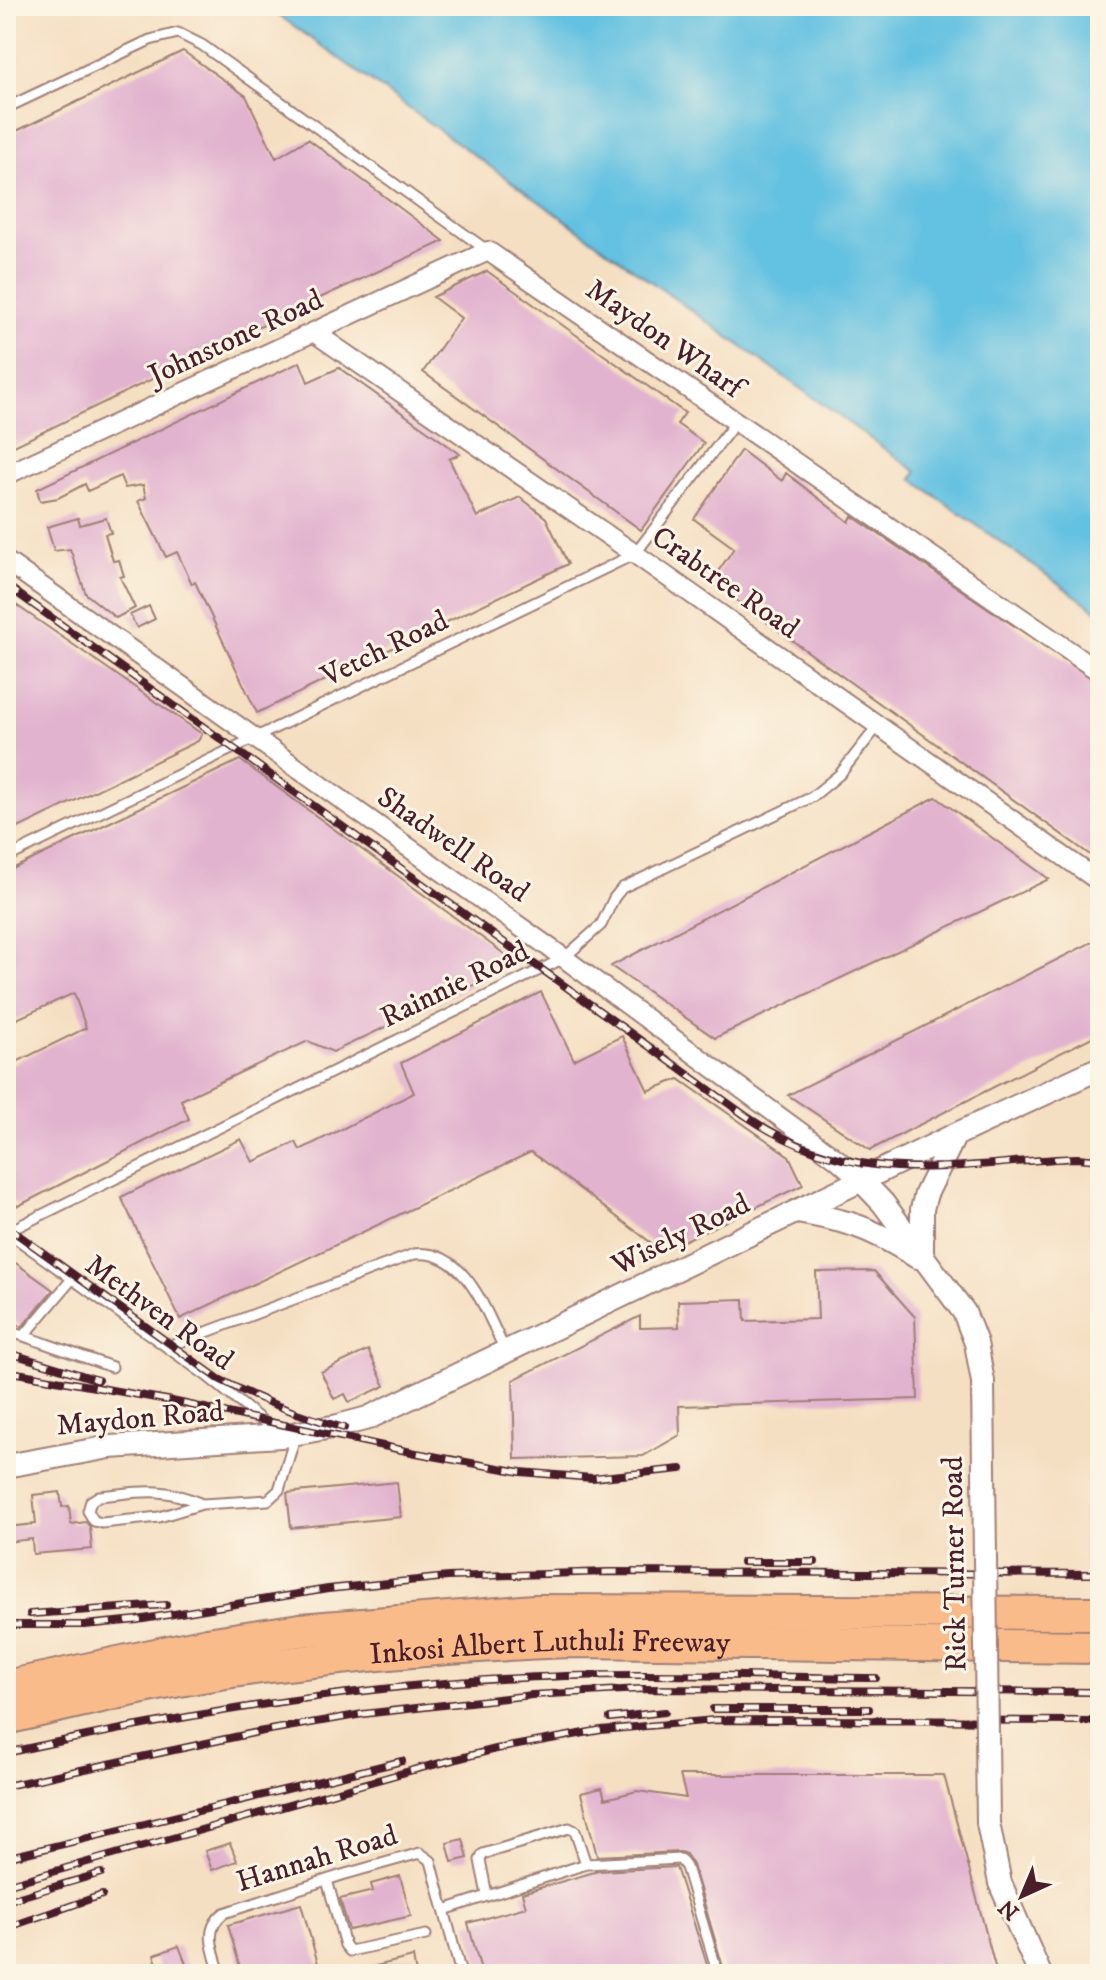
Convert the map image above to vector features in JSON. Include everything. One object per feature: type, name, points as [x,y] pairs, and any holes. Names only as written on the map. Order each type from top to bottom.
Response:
[{"type":"highway","name":"Inkosi Albert Luthuli Freeway","points":[[6,1687],[207,1644],[300,1630],[520,1612],[1100,1613]]},
{"type":"highway","name":"Inkosi Albert Luthuli Freeway","points":[[6,1718],[163,1683],[262,1667],[486,1645],[570,1641],[1100,1647]]},
{"type":"street","name":"Johnstone Road","points":[[6,475],[488,251]]},
{"type":"street","name":"Maydon Wharf","points":[[488,251],[1100,672]]},
{"type":"street","name":"Crabtree Road","points":[[315,333],[1100,882]]},
{"type":"street","name":"Shadwell Road","points":[[6,561],[564,958],[837,1159],[862,1181]]},
{"type":"street","name":"Wisely Road","points":[[288,1435],[368,1418],[1100,1068]]},
{"type":"street","points":[[927,1261],[922,1209],[926,1194],[955,1135]]},
{"type":"street","name":"Rick Turner Road","points":[[862,1181],[883,1203],[964,1312],[976,1343],[983,1382],[988,1823],[1000,1883],[1040,1974]]},
{"type":"street","points":[[797,1212],[860,1225],[927,1261]]},
{"type":"street","name":"Maydon Road","points":[[6,1466],[110,1447],[288,1435]]},
{"type":"lane","name":"Maydon Wharf","points":[[8,105],[167,33],[178,33],[202,45],[488,251]]},
{"type":"lane","name":"Vetch Road","points":[[6,858],[635,554],[735,423]]},
{"type":"lane","name":"Rainnie Road","points":[[7,1231],[564,958],[601,925],[622,888],[812,797],[840,774],[877,727]]},
{"type":"lane","name":"Methven Road","points":[[7,1231],[288,1435]]},
{"type":"lane","points":[[167,1347],[414,1254],[426,1253],[438,1255],[465,1277],[506,1353]]},
{"type":"lane","points":[[24,1336],[72,1279]]},
{"type":"lane","points":[[6,1331],[112,1367]]},
{"type":"lane","points":[[202,1504],[178,1493],[155,1491],[99,1496],[91,1501],[88,1511],[94,1521],[102,1523],[159,1517],[202,1504],[272,1497],[279,1490],[288,1435]]},
{"type":"lane","points":[[487,1895],[480,1860],[483,1854],[572,1828],[577,1834],[586,1864]]},
{"type":"lane","name":"Hannah Road","points":[[220,1974],[210,1939],[213,1923],[224,1913],[420,1853],[431,1861],[461,1974]]},
{"type":"lane","points":[[444,1910],[586,1864],[680,1859],[686,1867],[718,1974]]},
{"type":"lane","points":[[327,1880],[345,1945],[350,1951],[426,1935]]},
{"type":"water","points":[[266,6],[1100,6],[1100,613],[912,479],[917,472]]},
{"type":"building","points":[[183,51],[246,96],[276,158],[308,139],[444,241],[6,450],[6,136]]},
{"type":"building","points":[[487,271],[685,413],[677,424],[704,443],[641,530],[423,372],[461,318],[433,297]]},
{"type":"building","points":[[300,362],[308,382],[339,368],[460,454],[449,459],[477,517],[520,497],[546,518],[568,564],[257,713],[195,582],[192,584],[177,552],[166,557],[138,501],[146,498],[143,485],[125,488],[120,476],[88,491],[85,484],[58,498],[40,501],[37,489]]},
{"type":"building","points":[[741,450],[782,481],[786,473],[849,522],[852,516],[1100,684],[1100,862],[711,582],[734,548],[694,519]]},
{"type":"building","points":[[78,518],[80,525],[106,518],[111,533],[105,534],[113,561],[119,560],[124,576],[120,577],[135,608],[116,618],[86,594],[70,549],[54,551],[47,527]]},
{"type":"building","points":[[6,598],[202,734],[198,741],[6,834]]},
{"type":"building","points":[[149,606],[155,619],[137,628],[130,615]]},
{"type":"building","points":[[240,760],[518,964],[333,1052],[308,1041],[181,1100],[189,1119],[18,1206],[6,1198],[6,1067],[86,1028],[74,993],[6,1024],[6,872]]},
{"type":"building","points":[[936,797],[1049,879],[715,1038],[611,966]]},
{"type":"building","points":[[1100,938],[1100,1033],[870,1150],[788,1095]]},
{"type":"building","points":[[541,992],[574,1060],[622,1036],[648,1091],[679,1079],[789,1156],[803,1185],[662,1251],[531,1152],[180,1319],[121,1197],[241,1139],[253,1162],[296,1142],[300,1150],[414,1093],[401,1063]]},
{"type":"building","points":[[6,1256],[53,1290],[22,1327],[6,1316]]},
{"type":"building","points":[[874,1271],[915,1317],[918,1399],[679,1406],[680,1435],[643,1456],[515,1459],[513,1380],[640,1316],[640,1328],[679,1327],[678,1301],[744,1299],[745,1321],[818,1319],[816,1272]]},
{"type":"building","points":[[368,1350],[385,1386],[349,1402],[345,1394],[334,1399],[321,1372]]},
{"type":"building","points":[[397,1482],[401,1517],[291,1528],[287,1493]]},
{"type":"building","points":[[60,1492],[62,1507],[69,1506],[71,1524],[86,1522],[90,1527],[92,1549],[33,1554],[32,1539],[6,1542],[6,1527],[36,1524],[33,1495]]},
{"type":"building","points":[[680,1775],[944,1775],[997,1974],[725,1974],[693,1865],[686,1854],[597,1856],[581,1793],[602,1788],[605,1799],[637,1791],[686,1798]]},
{"type":"building","points":[[463,1839],[468,1858],[452,1862],[447,1843]]},
{"type":"building","points":[[230,1843],[237,1861],[212,1870],[205,1851]]},
{"type":"building","points":[[676,1867],[710,1974],[482,1974],[468,1923],[526,1907],[522,1893],[598,1871]]},
{"type":"building","points":[[400,1876],[411,1916],[349,1930],[340,1899],[373,1891],[371,1884]]},
{"type":"building","points":[[301,1904],[321,1974],[242,1974],[228,1925]]},
{"type":"building","points":[[179,1946],[190,1974],[161,1974],[154,1955]]},
{"type":"building","points":[[413,1957],[416,1974],[364,1974],[363,1969]]},
{"type":"railway","points":[[6,585],[746,1116],[787,1140],[828,1155],[867,1164],[907,1167],[1077,1158],[1100,1160]]},
{"type":"railway","points":[[6,1226],[219,1379],[280,1407],[344,1428]]},
{"type":"railway","points":[[6,1352],[98,1380]]},
{"type":"railway","points":[[6,1371],[167,1400],[521,1472],[592,1478],[681,1469]]},
{"type":"railway","points":[[743,1562],[815,1562]]},
{"type":"railway","points":[[6,1625],[84,1625],[137,1620],[328,1589],[448,1577],[608,1572],[1100,1574]]},
{"type":"railway","points":[[30,1614],[166,1605]]},
{"type":"railway","points":[[6,1753],[252,1706],[438,1684],[595,1675],[876,1678]]},
{"type":"railway","points":[[6,1786],[258,1732],[363,1714],[532,1695],[641,1689],[1100,1692]]},
{"type":"railway","points":[[713,1709],[869,1709]]},
{"type":"railway","points":[[610,1718],[665,1712]]},
{"type":"railway","points":[[6,1885],[413,1770],[496,1749],[601,1730],[715,1720],[1100,1721]]},
{"type":"railway","points":[[6,1858],[402,1761]]},
{"type":"railway","points":[[6,1901],[101,1873]]},
{"type":"railway","points":[[6,1928],[102,1895]]}]
